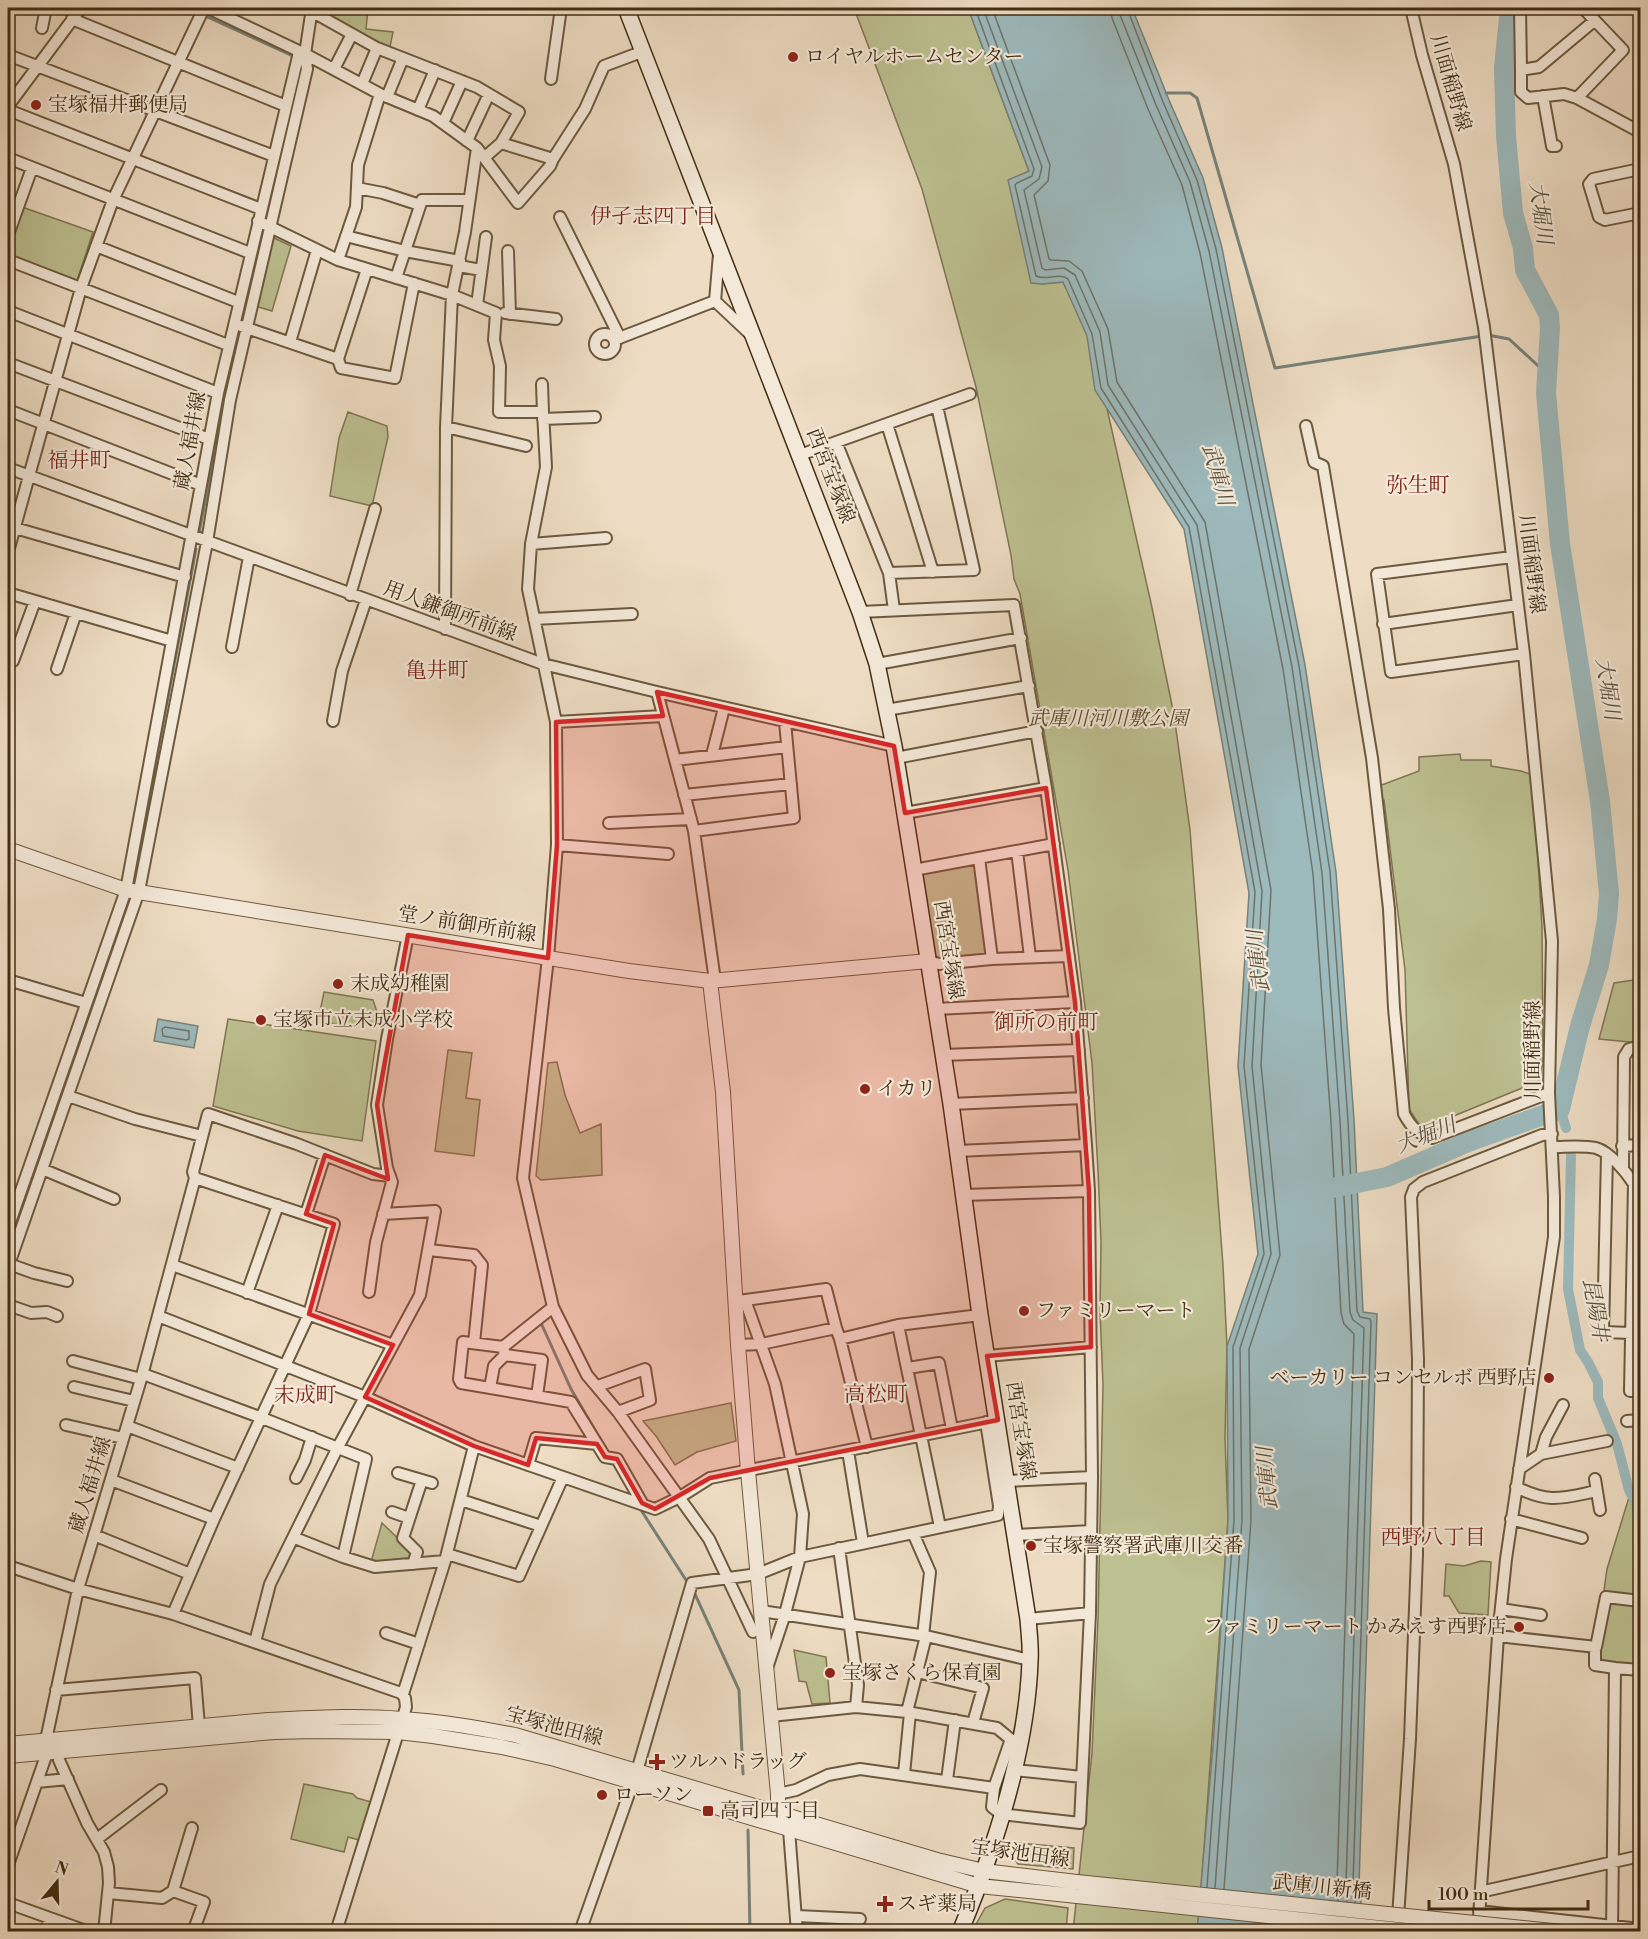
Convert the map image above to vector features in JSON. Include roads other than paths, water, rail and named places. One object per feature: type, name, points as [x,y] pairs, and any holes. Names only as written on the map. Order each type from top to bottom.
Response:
[{"type":"main road","name":"西宮宝塚線","points":[[626,8],[860,612],[877,664],[895,752],[951,1104],[987,1356],[992,1421],[1006,1481],[1028,1619],[1030,1660],[1016,1743],[1015,1770],[981,1878],[960,1932]]},
{"type":"street","points":[[42,28],[46,8]]},
{"type":"street","points":[[8,106],[81,8]]},
{"type":"street","points":[[8,552],[11,527],[44,424],[81,288],[96,246],[113,200],[154,111],[206,8],[300,57],[334,69],[384,96],[433,116],[477,148],[518,203],[550,166],[585,109],[604,66],[644,51]]},
{"type":"street","points":[[551,79],[561,8]]},
{"type":"street","name":"川面稲野線","points":[[1411,8],[1422,56],[1454,164],[1484,327],[1524,654],[1552,941],[1549,1094],[1554,1237],[1516,1487],[1498,1636],[1478,1932]]},
{"type":"street","points":[[1520,8],[1521,92],[1527,98],[1564,94],[1577,98],[1641,132]]},
{"type":"street","points":[[1577,98],[1623,50],[1583,8]]},
{"type":"street","points":[[312,9],[377,48],[462,81],[519,112],[501,143],[485,157]]},
{"type":"street","name":"蔵人福井線","points":[[132,891],[172,641],[218,393],[228,345],[240,325],[238,302],[312,9]]},
{"type":"street","points":[[72,19],[286,106]]},
{"type":"street","points":[[1521,70],[1539,67],[1594,21]]},
{"type":"street","points":[[334,69],[352,34]]},
{"type":"street","points":[[362,84],[377,48]]},
{"type":"street","points":[[8,55],[274,156]]},
{"type":"street","points":[[67,1281],[8,1266],[68,1096],[132,891],[207,542],[240,325],[270,226],[307,69],[300,57]]},
{"type":"street","points":[[338,260],[357,207],[358,165],[384,96],[403,58]]},
{"type":"street","points":[[418,110],[435,70]]},
{"type":"street","points":[[443,123],[462,81]]},
{"type":"street","points":[[467,141],[489,94]]},
{"type":"street","points":[[1543,96],[1552,146]]},
{"type":"street","points":[[8,110],[261,209]]},
{"type":"street","points":[[501,143],[553,159]]},
{"type":"street","points":[[445,629],[446,427],[452,295],[477,148]]},
{"type":"street","points":[[8,158],[250,254]]},
{"type":"street","points":[[8,235],[12,212],[32,168]]},
{"type":"street","points":[[1641,169],[1593,178],[1590,184],[1599,217],[1605,220],[1641,213]]},
{"type":"street","points":[[357,188],[383,193],[420,205]]},
{"type":"street","points":[[396,278],[422,200],[469,200]]},
{"type":"street","points":[[560,217],[617,339],[715,301]]},
{"type":"street","points":[[258,221],[338,260],[452,295],[496,313],[556,318]]},
{"type":"street","points":[[346,236],[481,270]]},
{"type":"street","points":[[477,305],[486,237]]},
{"type":"street","points":[[96,246],[238,302]]},
{"type":"street","points":[[715,301],[719,248]]},
{"type":"street","points":[[290,342],[317,249]]},
{"type":"street","points":[[508,251],[510,314]]},
{"type":"street","points":[[8,260],[228,345]]},
{"type":"street","points":[[367,269],[338,359],[341,368],[395,378],[414,283]]},
{"type":"street","points":[[715,301],[754,337]]},
{"type":"street","points":[[8,311],[218,393]]},
{"type":"street","points":[[496,313],[494,340],[500,366],[499,412],[595,417]]},
{"type":"street","points":[[240,325],[338,359]]},
{"type":"street","points":[[8,363],[209,439]]},
{"type":"street","points":[[542,384],[546,467],[531,543],[528,589],[556,722],[557,845],[548,958],[523,1178],[553,1306],[587,1375],[618,1412],[709,1539],[753,1632]]},
{"type":"street","points":[[800,455],[970,394]]},
{"type":"street","points":[[889,573],[974,570],[938,406]]},
{"type":"street","points":[[8,410],[201,485]]},
{"type":"street","points":[[887,424],[933,572]]},
{"type":"street","points":[[1306,426],[1314,462],[1323,466],[1372,758],[1389,909],[1394,1008],[1404,1114],[1414,1129],[1431,1138],[1549,1094]]},
{"type":"street","points":[[446,427],[526,446]]},
{"type":"street","points":[[836,442],[889,573],[894,610]]},
{"type":"street","name":"用人鎌御所前線","points":[[8,468],[543,664],[785,722],[895,752]]},
{"type":"street","points":[[350,595],[375,509]]},
{"type":"street","points":[[11,527],[185,577]]},
{"type":"street","points":[[531,543],[606,538]]},
{"type":"street","points":[[232,647],[249,557]]},
{"type":"street","points":[[1512,557],[1377,574],[1383,624],[1391,672],[1524,654]]},
{"type":"street","points":[[8,593],[172,641]]},
{"type":"street","points":[[333,721],[342,671],[366,600]]},
{"type":"street","points":[[13,661],[35,601]]},
{"type":"street","points":[[771,1716],[856,1707],[908,1712],[997,1728],[1016,1743],[994,1788],[992,1807],[1001,1814],[1080,1823],[1090,1613],[1092,1477],[1089,1191],[1076,1002],[1046,788],[1021,638],[1014,604],[860,612]]},
{"type":"street","points":[[1383,624],[1518,605]]},
{"type":"street","points":[[57,669],[76,613]]},
{"type":"street","points":[[534,619],[632,614]]},
{"type":"street","points":[[877,664],[1021,638]]},
{"type":"street","points":[[886,710],[1029,686]]},
{"type":"street","points":[[657,693],[694,831],[713,981],[740,1301],[738,1345],[778,1812],[789,1830],[797,1932]]},
{"type":"street","points":[[712,755],[724,708]]},
{"type":"street","points":[[556,722],[663,716]]},
{"type":"street","points":[[694,831],[794,818],[785,722]]},
{"type":"street","points":[[895,752],[1037,731]]},
{"type":"street","points":[[675,759],[787,747]]},
{"type":"street","points":[[684,795],[791,784]]},
{"type":"street","points":[[905,813],[1046,788]]},
{"type":"street","points":[[609,823],[691,819]]},
{"type":"street","points":[[914,870],[1054,844]]},
{"type":"street","points":[[557,845],[668,854]]},
{"type":"street","name":"堂ノ前御所前線","points":[[8,849],[132,891],[548,958],[713,981],[928,961]]},
{"type":"street","points":[[1017,851],[1030,957]]},
{"type":"street","points":[[979,858],[992,959]]},
{"type":"street","points":[[8,1228],[86,1003],[132,891]]},
{"type":"street","points":[[369,1292],[376,1242],[392,1182],[387,1168],[377,1105],[387,1039],[408,935]]},
{"type":"street","points":[[928,961],[939,964],[1069,956]]},
{"type":"street","points":[[8,980],[86,1003]]},
{"type":"street","points":[[936,1008],[1076,1002]]},
{"type":"street","points":[[1623,1168],[1624,1057],[1629,1049],[1641,1046]]},
{"type":"street","points":[[943,1055],[1079,1050]]},
{"type":"street","points":[[68,1096],[135,1119],[202,1136]]},
{"type":"street","points":[[951,1104],[1083,1098]]},
{"type":"street","points":[[48,1111],[61,1115]]},
{"type":"street","name":"蔵人福井線","points":[[8,1864],[50,1751],[56,1690],[78,1589],[142,1376],[195,1178],[193,1173],[208,1114],[325,1155]]},
{"type":"street","points":[[1397,1932],[1410,1739],[1417,1555],[1418,1359],[1411,1197],[1414,1189],[1424,1182],[1552,1131]]},
{"type":"street","points":[[957,1151],[1086,1145]]},
{"type":"street","points":[[1622,1146],[1641,1145]]},
{"type":"street","points":[[1552,1147],[1600,1149],[1623,1168],[1637,1184],[1637,1277],[1631,1333],[1630,1391],[1641,1391]]},
{"type":"street","points":[[306,1214],[325,1155],[373,1173],[390,1176]]},
{"type":"street","points":[[1607,1155],[1603,1332],[1631,1333]]},
{"type":"street","points":[[42,1169],[114,1199]]},
{"type":"street","points":[[173,1614],[309,1314],[334,1224],[195,1178]]},
{"type":"street","points":[[964,1195],[1089,1191]]},
{"type":"street","points":[[247,1293],[278,1205]]},
{"type":"street","points":[[255,1642],[270,1584],[338,1448],[420,1294],[435,1211],[383,1214]]},
{"type":"street","points":[[429,1250],[474,1255],[482,1265],[474,1343]]},
{"type":"street","points":[[172,1265],[393,1345]]},
{"type":"street","points":[[740,1301],[826,1289],[867,1447]]},
{"type":"street","points":[[740,1301],[761,1344],[775,1384],[803,1514],[800,1557],[767,1670]]},
{"type":"street","points":[[8,1305],[32,1313],[47,1312],[57,1316]]},
{"type":"street","points":[[490,1388],[495,1365],[504,1351],[553,1306]]},
{"type":"street","points":[[738,1345],[761,1344],[898,1324],[980,1315]]},
{"type":"street","points":[[158,1316],[365,1397],[474,1446],[655,1509],[680,1497],[710,1478],[992,1421],[998,1515],[800,1557],[758,1574],[692,1583],[635,1777],[580,1932]]},
{"type":"street","points":[[898,1324],[940,1527]]},
{"type":"street","points":[[537,1396],[542,1360],[463,1342],[459,1379],[461,1383],[572,1402],[605,1457],[617,1459],[642,1503]]},
{"type":"street","points":[[987,1356],[1091,1347]]},
{"type":"street","points":[[73,1361],[142,1376],[262,1418],[366,1460],[343,1557]]},
{"type":"street","points":[[908,1368],[939,1363],[951,1430]]},
{"type":"street","points":[[598,1386],[645,1369],[650,1400],[618,1412]]},
{"type":"street","points":[[74,1387],[134,1401]]},
{"type":"street","points":[[1541,1454],[1546,1437],[1563,1405]]},
{"type":"street","points":[[1627,1421],[1641,1420]]},
{"type":"street","points":[[66,1425],[123,1438]]},
{"type":"street","points":[[127,1426],[238,1468]]},
{"type":"street","points":[[296,1478],[305,1460],[312,1437]]},
{"type":"street","points":[[528,1465],[536,1438],[597,1444]]},
{"type":"street","points":[[1519,1469],[1541,1454],[1607,1441]]},
{"type":"street","points":[[403,1695],[446,1558],[474,1446]]},
{"type":"street","points":[[848,1451],[863,1543]]},
{"type":"street","points":[[398,1473],[427,1482],[409,1518],[403,1538],[417,1552],[413,1564]]},
{"type":"street","points":[[295,1538],[375,1567],[413,1564],[446,1558],[519,1576],[563,1477]]},
{"type":"street","points":[[1006,1481],[1092,1477]]},
{"type":"street","points":[[1594,1479],[1600,1510]]},
{"type":"street","points":[[111,1480],[214,1520]]},
{"type":"street","points":[[1516,1487],[1535,1497],[1557,1499],[1597,1491]]},
{"type":"street","points":[[461,1500],[542,1526]]},
{"type":"street","points":[[392,1512],[409,1518]]},
{"type":"street","points":[[1512,1519],[1582,1538]]},
{"type":"street","points":[[1015,1535],[1091,1530]]},
{"type":"street","points":[[904,1774],[908,1712],[924,1636],[930,1572],[913,1533]]},
{"type":"street","points":[[94,1535],[190,1574]]},
{"type":"street","points":[[839,1548],[858,1685],[856,1707]]},
{"type":"street","points":[[8,1566],[78,1589],[173,1614],[396,1689],[403,1695],[406,1703],[400,1725],[336,1932]]},
{"type":"street","points":[[1641,1601],[1606,1597],[1595,1646],[1595,1665],[1641,1670]]},
{"type":"street","points":[[1501,1609],[1541,1615]]},
{"type":"street","points":[[761,1611],[924,1636],[1030,1660]]},
{"type":"street","points":[[1028,1619],[1090,1613]]},
{"type":"street","points":[[386,1632],[419,1644]]},
{"type":"street","points":[[1498,1636],[1595,1646]]},
{"type":"street","points":[[1612,1929],[1615,1668]]},
{"type":"street","points":[[917,1672],[982,1688],[973,1723]]},
{"type":"street","points":[[56,1690],[195,1678],[199,1726]]},
{"type":"street","points":[[8,1744],[50,1751],[199,1726],[309,1718],[400,1725],[635,1777],[789,1830],[981,1878],[1077,1889]]},
{"type":"street","points":[[947,1780],[955,1720]]},
{"type":"street","points":[[8,1756],[274,1732],[400,1725]]},
{"type":"street","points":[[50,1751],[69,1779],[87,1823],[104,1852],[108,1867],[104,1932]]},
{"type":"street","points":[[778,1794],[796,1790],[828,1775],[860,1769],[994,1788]]},
{"type":"street","points":[[1015,1770],[1082,1777]]},
{"type":"street","name":"宝塚池田線","points":[[635,1777],[778,1812],[981,1878]]},
{"type":"street","points":[[37,1782],[69,1779]]},
{"type":"street","points":[[97,1839],[161,1790]]},
{"type":"street","points":[[108,1893],[162,1898],[173,1891],[192,1828]]},
{"type":"street","points":[[1480,1892],[1641,1856]]},
{"type":"street","name":"武庫川新橋","points":[[1077,1889],[1419,1932]]},
{"type":"street","name":"武庫川新橋","points":[[1077,1889],[1562,1932]]},
{"type":"street","points":[[173,1891],[204,1902],[193,1932]]},
{"type":"street","points":[[8,1903],[89,1932]]},
{"type":"street","points":[[1479,1911],[1612,1929],[1641,1929]]},
{"type":"street","points":[[796,1916],[860,1919]]},
{"type":"street","points":[[45,1932],[50,1918]]},
{"type":"water","name":"武庫川","points":[[968,8],[1132,8],[1203,178],[1222,248],[1305,665],[1336,872],[1354,1120],[1363,1312],[1377,1314],[1359,1885],[1364,1931],[1197,1931],[1213,1746],[1228,1520],[1227,1346],[1258,1254],[1238,1066],[1249,893],[1184,529],[1095,390],[1087,336],[1063,282],[1031,283],[1008,180],[1029,171]]},
{"type":"water","points":[[158,1019],[198,1026],[194,1048],[154,1041]]},
{"type":"waterway","points":[[188,8],[295,57]]},
{"type":"waterway","name":"大堀川","points":[[1332,1188],[1387,1177],[1468,1142],[1560,1109],[1580,1026],[1599,965],[1607,919],[1609,894],[1600,801],[1560,544],[1546,393],[1549,315],[1525,270],[1523,248],[1513,213],[1506,136],[1504,67],[1510,8]]},
{"type":"waterway","points":[[289,118],[302,66]]},
{"type":"waterway","points":[[1166,93],[1190,93],[1197,98],[1275,368],[1482,336]]},
{"type":"waterway","points":[[199,533],[251,278]]},
{"type":"waterway","points":[[1488,335],[1509,339],[1547,374]]},
{"type":"waterway","points":[[132,887],[196,549]]},
{"type":"waterway","points":[[8,1250],[130,896]]},
{"type":"waterway","name":"昆陽井","points":[[1560,1109],[1566,1128]]},
{"type":"waterway","name":"昆陽井","points":[[1571,1155],[1568,1289],[1580,1350],[1598,1382],[1598,1398],[1617,1444],[1629,1490],[1635,1501],[1640,1533]]},
{"type":"waterway","points":[[541,1323],[571,1389],[605,1447]]},
{"type":"waterway","points":[[641,1510],[686,1580]]},
{"type":"waterway","points":[[695,1594],[739,1690],[743,1774]]},
{"type":"waterway","points":[[748,1830],[750,1932]]},
{"type":"place","name":"ロイヤルホームセンター","points":[[793,57]]},
{"type":"place","name":"宝塚福井郵便局","points":[[36,105]]},
{"type":"place","name":"末成幼稚園","points":[[338,984]]},
{"type":"place","name":"宝塚市立末成小学校","points":[[261,1020]]},
{"type":"place","name":"イカリ","points":[[865,1089]]},
{"type":"place","name":"ファミリーマート","points":[[1024,1311]]},
{"type":"place","name":"ベーカリー コンセルボ 西野店","points":[[1549,1378]]},
{"type":"place","name":"宝塚警察署武庫川交番","points":[[1031,1546]]},
{"type":"place","name":"ファミリーマート かみえす西野店","points":[[1519,1627]]},
{"type":"place","name":"宝塚さくら保育園","points":[[830,1673]]},
{"type":"place","name":"ツルハドラッグ","points":[[657,1762]]},
{"type":"place","name":"ローソン","points":[[602,1795]]},
{"type":"place","name":"高司四丁目","points":[[708,1811]]},
{"type":"place","name":"スギ薬局","points":[[885,1904]]},
{"type":"district","name":"伊孑志四丁目","points":[[653,217]]},
{"type":"district","name":"福井町","points":[[79,461]]},
{"type":"district","name":"弥生町","points":[[1418,486]]},
{"type":"district","name":"亀井町","points":[[437,671]]},
{"type":"district","name":"御所の前町","points":[[1046,1023]]},
{"type":"district","name":"高松町","points":[[876,1395]]},
{"type":"district","name":"末成町","points":[[305,1396]]},
{"type":"district","name":"西野八丁目","points":[[1433,1538]]},
{"type":"park label","name":"武庫川河川敷公園","points":[[1108,719]]}]
